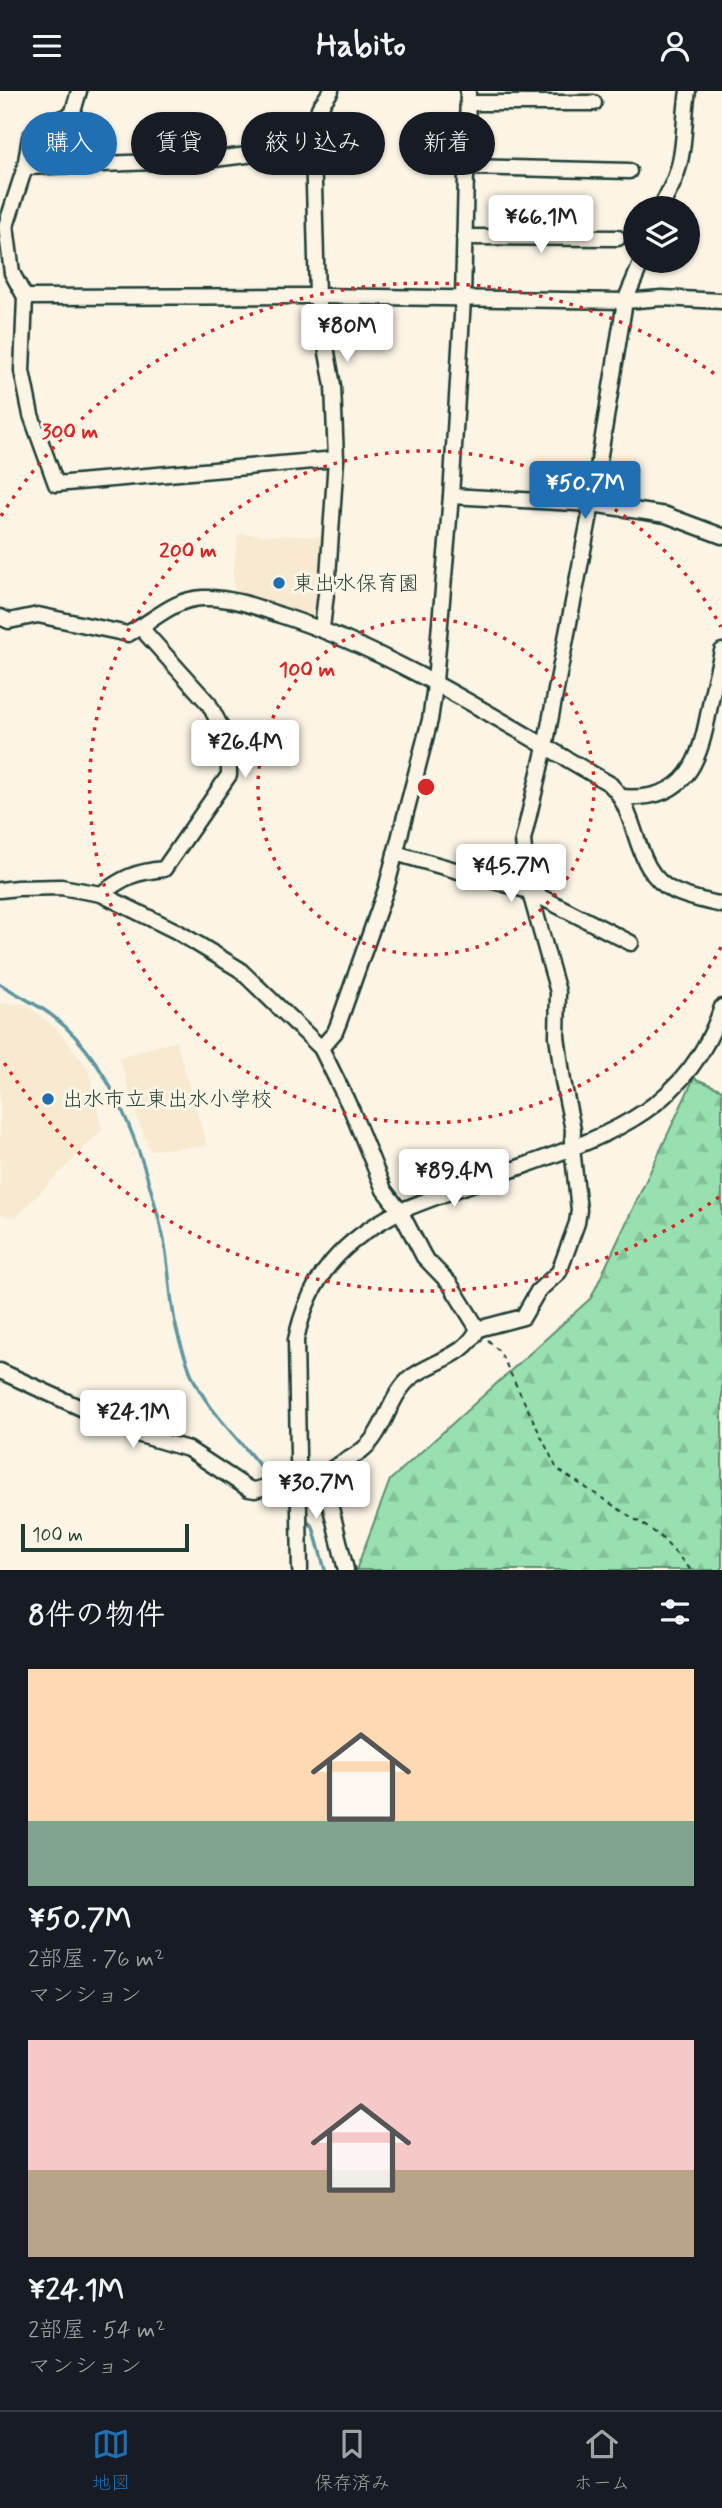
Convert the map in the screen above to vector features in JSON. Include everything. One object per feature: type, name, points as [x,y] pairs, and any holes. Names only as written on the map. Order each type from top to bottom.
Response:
[{"type":"street","points":[[73,112],[79,91]]},
{"type":"street","points":[[318,112],[331,91]]},
{"type":"street","points":[[667,196],[676,178],[685,131],[688,91]]},
{"type":"street","points":[[468,97],[594,103]]},
{"type":"street","points":[[117,163],[241,156]]},
{"type":"street","points":[[495,168],[629,171]]},
{"type":"street","points":[[22,175],[6,226],[12,274],[25,297],[22,371],[31,415],[56,484],[336,459]]},
{"type":"street","points":[[314,175],[317,296],[333,386],[336,459],[322,628]]},
{"type":"street","points":[[321,1048],[335,1032],[366,949],[430,720],[451,496],[463,299],[466,175]]},
{"type":"street","points":[[464,237],[618,238]]},
{"type":"street","points":[[0,1371],[140,1434],[188,1449],[249,1489],[266,1487],[297,1478],[323,1475],[365,1448],[376,1436],[406,1382],[468,1346],[478,1329],[523,1317],[538,1291],[559,1272],[579,1210],[572,1148],[573,1130],[557,1036],[558,992],[529,891],[523,840],[545,747],[593,504],[625,301],[637,273]]},
{"type":"street","points":[[25,297],[317,296],[625,301],[662,298],[722,301]]},
{"type":"street","points":[[451,496],[593,504],[666,515],[722,535]]},
{"type":"street","points":[[0,617],[9,621],[38,615],[128,634],[141,628],[175,603],[202,598],[236,600],[322,628],[434,682],[610,784],[621,797],[643,856],[652,873],[663,885],[675,892],[722,905]]},
{"type":"street","points":[[101,894],[125,876],[164,869],[229,775],[225,735],[209,704],[141,628]]},
{"type":"street","points":[[621,797],[635,798],[667,793],[694,766],[708,719],[722,651]]},
{"type":"street","points":[[395,853],[529,891],[631,943]]},
{"type":"street","points":[[0,890],[61,887],[101,894],[176,931],[239,969],[321,1048],[352,1111],[384,1190],[400,1211],[424,1257],[450,1285],[478,1329]]},
{"type":"street","points":[[300,1570],[296,1340],[304,1308],[312,1290],[334,1258],[371,1226],[400,1211],[601,1137],[634,1120],[658,1102],[695,1059],[708,1039],[722,1007]]},
{"type":"street","points":[[323,1475],[346,1570]]},
{"type":"path","points":[[478,1329],[500,1352],[557,1469],[659,1535],[691,1570]]},
{"type":"shaded area","name":"東出水保育園","points":[[238,534],[328,537],[319,620],[235,594],[233,573]]},
{"type":"shaded area","name":"出水市立東出水小学校","points":[[0,1003],[27,1005],[57,1029],[88,1068],[102,1130],[16,1217],[0,1215]]},
{"type":"shaded area","points":[[176,1041],[207,1146],[150,1150],[119,1057]]},
{"type":"green space","points":[[694,1078],[722,1090],[722,1570],[356,1570],[390,1480],[591,1298]]},
{"type":"waterway","points":[[0,984],[41,1008],[66,1027],[106,1079],[135,1142],[156,1206],[165,1248],[174,1319],[190,1371],[206,1401],[271,1481]]},
{"type":"waterway","points":[[275,1488],[294,1508]]},
{"type":"waterway","points":[[304,1518],[313,1527],[325,1570]]},
{"type":"place","name":"東出水保育園","points":[[279,583]]},
{"type":"place","name":"出水市立東出水小学校","points":[[48,1099]]}]
